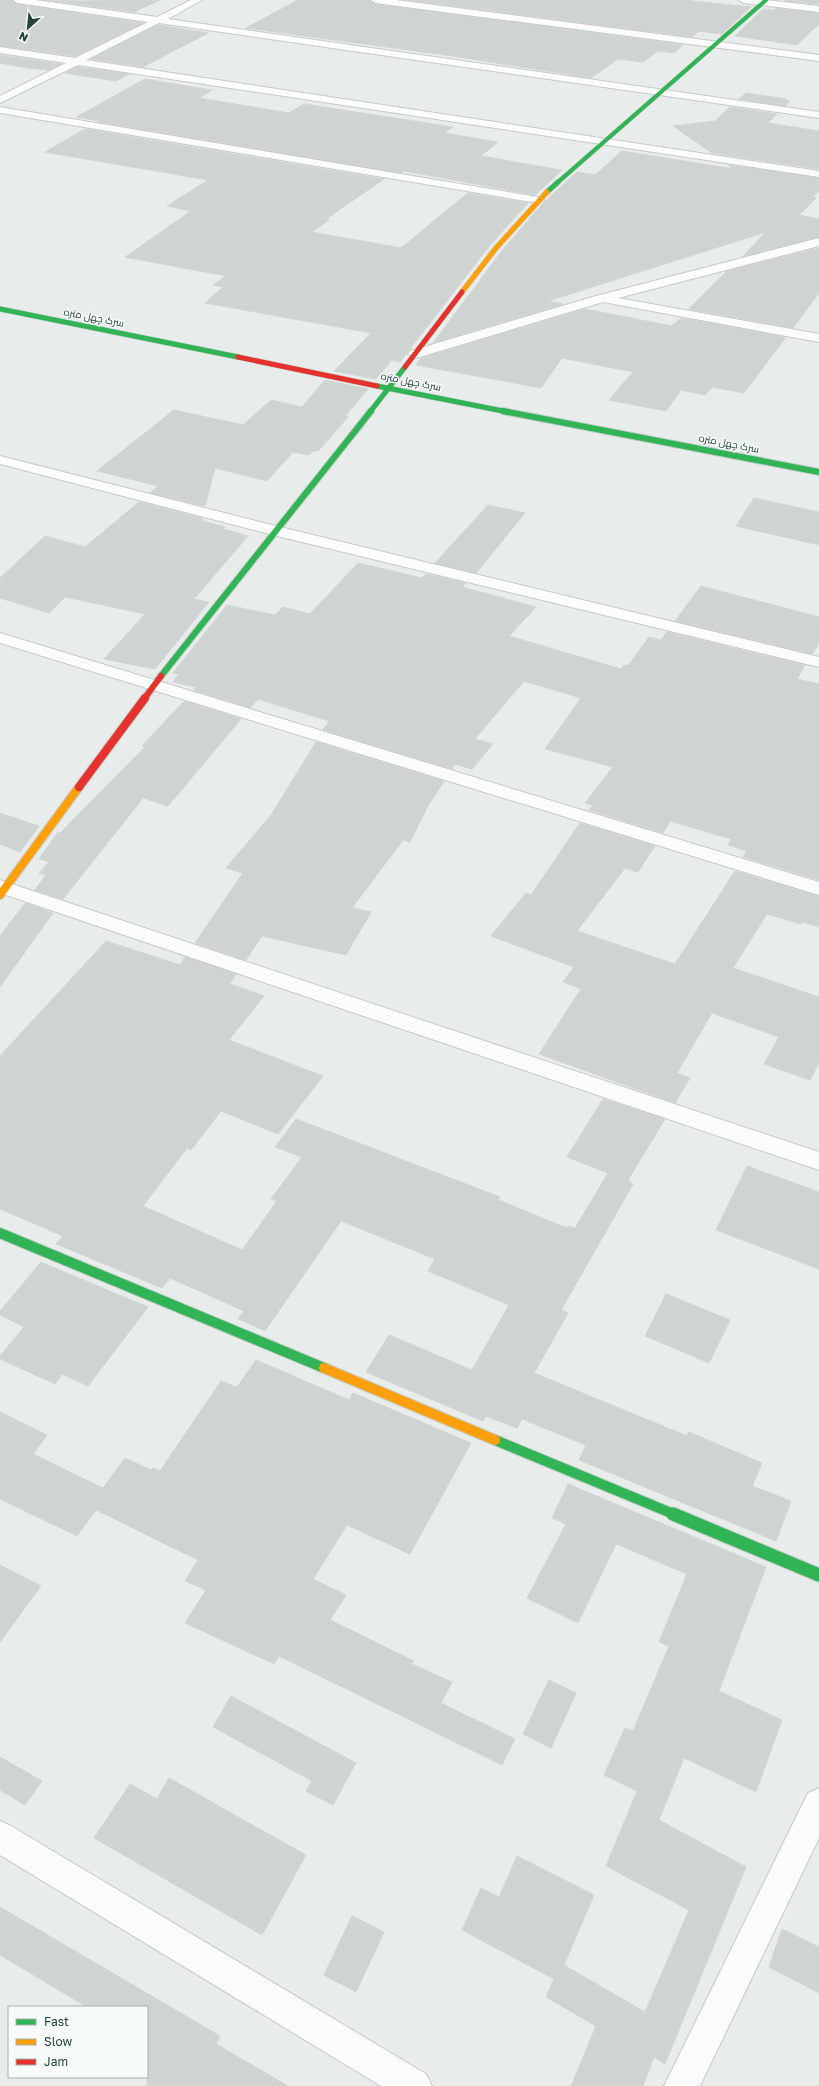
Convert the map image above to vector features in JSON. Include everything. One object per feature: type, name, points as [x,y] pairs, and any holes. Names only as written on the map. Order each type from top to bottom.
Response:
[{"type":"street","points":[[17,0],[819,115]]},
{"type":"street","points":[[0,100],[198,0]]},
{"type":"street","points":[[375,0],[819,58]]},
{"type":"street","points":[[743,0],[765,1],[819,9]]},
{"type":"street","points":[[765,1],[718,45],[602,141],[538,200],[496,248],[416,354],[154,684],[2,889],[819,1161]]},
{"type":"street","points":[[0,50],[819,174]]},
{"type":"street","points":[[0,110],[538,200]]},
{"type":"street","points":[[416,354],[600,299],[818,242]]},
{"type":"street","points":[[600,299],[819,338]]},
{"type":"street","name":"سرک چهل متره","points":[[0,309],[389,388],[819,472]]},
{"type":"street","points":[[0,460],[277,531],[819,662]]},
{"type":"street","points":[[0,638],[819,889]]},
{"type":"street","points":[[0,1233],[819,1574]]},
{"type":"street","points":[[682,2086],[819,1804]]},
{"type":"street","points":[[0,1837],[414,2086]]},
{"type":"building","points":[[0,0],[12,0],[17,4],[143,23],[75,56],[0,46]]},
{"type":"building","points":[[47,0],[81,1],[160,0],[134,12]]},
{"type":"building","points":[[298,0],[370,0],[375,4],[683,45],[674,53],[658,51],[643,62],[618,59],[591,78],[452,56],[246,28]]},
{"type":"building","points":[[408,0],[683,0],[751,7],[722,34],[699,31],[692,37]]},
{"type":"building","points":[[819,0],[819,4],[785,1]]},
{"type":"building","points":[[776,8],[819,13],[819,24],[797,45],[735,36],[763,9],[774,10]]},
{"type":"building","points":[[158,25],[208,33],[143,67],[91,59]]},
{"type":"building","points":[[0,55],[61,64],[48,70],[28,68],[0,63]]},
{"type":"building","points":[[78,67],[129,74],[116,81],[65,73]]},
{"type":"building","points":[[145,79],[212,90],[199,98],[289,113],[304,104],[453,127],[444,133],[498,142],[481,156],[562,170],[535,195],[404,171],[401,173],[76,117]]},
{"type":"building","points":[[746,93],[787,99],[786,101],[790,101],[785,106],[739,99]]},
{"type":"building","points":[[730,107],[777,114],[768,123],[819,131],[819,169],[712,153],[673,126],[715,121]]},
{"type":"building","points":[[85,129],[384,179],[326,219],[329,220],[312,232],[401,248],[468,193],[528,203],[491,244],[400,362],[392,360],[376,379],[334,371],[371,333],[205,303],[223,287],[213,285],[226,276],[125,257],[191,211],[167,206],[208,180],[45,152]]},
{"type":"building","points":[[622,151],[734,169],[728,165],[819,178],[819,190],[813,197],[816,198],[799,215],[819,219],[819,237],[742,257],[766,232],[548,301],[563,304],[433,343],[501,252],[543,203],[577,172],[595,175]]},
{"type":"building","points":[[819,248],[819,293],[793,328],[689,309],[727,271]]},
{"type":"building","points":[[585,309],[672,326],[681,318],[786,337],[744,393],[712,387],[705,395],[681,390],[666,411],[609,400],[633,372],[562,358],[541,388],[416,365],[421,358]]},
{"type":"building","points":[[325,380],[368,389],[345,416],[349,416],[318,451],[313,451],[309,455],[293,452],[267,481],[215,468],[205,506],[150,493],[158,486],[97,471],[174,410],[243,425],[271,400],[302,407]]},
{"type":"building","points":[[754,498],[819,512],[819,545],[736,526]]},
{"type":"building","points":[[139,502],[202,518],[202,521],[225,527],[223,529],[248,536],[194,599],[209,602],[155,669],[104,659],[145,614],[65,597],[49,613],[0,598],[0,578],[45,536],[85,547]]},
{"type":"building","points":[[488,505],[525,513],[476,573],[435,563]]},
{"type":"building","points":[[358,563],[422,578],[426,574],[466,583],[462,587],[536,607],[509,636],[621,669],[624,665],[628,666],[649,637],[661,640],[667,632],[805,665],[797,679],[819,684],[819,880],[743,857],[747,851],[728,845],[731,839],[670,821],[663,833],[589,810],[593,805],[585,803],[613,767],[545,749],[581,698],[524,681],[475,739],[493,744],[472,769],[455,764],[452,769],[323,730],[329,721],[258,699],[250,708],[194,690],[196,687],[173,682],[179,674],[173,673],[227,605],[275,615],[283,607],[310,614]]},
{"type":"building","points":[[701,586],[819,617],[819,643],[812,654],[675,621]]},
{"type":"building","points":[[184,701],[241,719],[168,806],[143,798],[63,899],[35,890],[46,875],[39,873],[49,862],[39,859],[58,832],[60,833],[145,747],[142,746]]},
{"type":"building","points":[[316,742],[444,781],[428,806],[410,842],[403,840],[352,908],[371,912],[346,955],[262,936],[246,960],[195,943],[243,873],[226,868],[271,815]]},
{"type":"building","points":[[0,813],[39,826],[20,852],[0,844]]},
{"type":"building","points":[[580,823],[655,846],[638,872],[625,868],[577,931],[675,964],[735,871],[819,896],[819,927],[802,922],[801,924],[767,914],[733,968],[819,997],[819,1063],[810,1080],[764,1064],[779,1037],[712,1013],[677,1073],[690,1078],[675,1103],[539,1054],[581,989],[563,982],[574,967],[491,936],[526,893],[531,895]]},
{"type":"building","points":[[25,903],[53,913],[0,987],[0,936]]},
{"type":"building","points":[[106,941],[180,965],[185,957],[236,974],[230,984],[264,996],[229,1040],[323,1076],[278,1134],[221,1111],[191,1150],[187,1148],[143,1206],[242,1250],[277,1201],[271,1199],[302,1157],[275,1147],[296,1119],[500,1197],[498,1200],[567,1228],[568,1226],[575,1228],[608,1173],[567,1157],[603,1099],[665,1119],[628,1180],[633,1184],[561,1310],[568,1313],[534,1373],[687,1436],[689,1432],[762,1463],[752,1486],[791,1501],[776,1541],[579,1460],[586,1445],[522,1419],[517,1428],[486,1416],[483,1421],[366,1372],[389,1335],[472,1370],[509,1305],[428,1271],[435,1259],[341,1221],[265,1331],[238,1319],[244,1311],[170,1278],[162,1288],[56,1244],[63,1236],[0,1209],[0,1056]]},
{"type":"building","points":[[747,1166],[819,1192],[819,1269],[716,1230]]},
{"type":"building","points":[[41,1262],[148,1307],[88,1386],[62,1374],[55,1384],[0,1359],[0,1356],[24,1327],[0,1315],[0,1311]]},
{"type":"building","points":[[666,1294],[730,1320],[709,1363],[645,1336]]},
{"type":"building","points":[[256,1360],[349,1400],[353,1393],[471,1443],[410,1554],[347,1525],[313,1579],[346,1595],[330,1620],[414,1661],[412,1664],[452,1682],[441,1703],[515,1739],[502,1765],[279,1656],[274,1664],[185,1623],[206,1590],[185,1581],[198,1560],[96,1510],[77,1536],[0,1499],[0,1412],[47,1435],[33,1454],[103,1488],[125,1458],[151,1470],[153,1468],[160,1471],[221,1381],[237,1387]]},
{"type":"building","points":[[568,1484],[766,1567],[719,1691],[782,1720],[756,1792],[684,1758],[659,1820],[746,1867],[665,2064],[654,2057],[643,2086],[571,2086],[596,2026],[546,1997],[554,1979],[462,1930],[481,1888],[499,1897],[517,1856],[594,1895],[564,1965],[645,2012],[689,1910],[606,1866],[637,1791],[604,1775],[625,1728],[633,1731],[669,1646],[659,1642],[687,1574],[616,1544],[578,1623],[527,1598],[566,1524],[552,1518]]},
{"type":"building","points":[[0,1565],[41,1586],[0,1642]]},
{"type":"building","points":[[549,1680],[576,1693],[551,1748],[523,1734]]},
{"type":"building","points":[[231,1696],[356,1763],[333,1805],[306,1791],[312,1781],[213,1727]]},
{"type":"building","points":[[0,1757],[42,1781],[25,1805],[0,1790]]},
{"type":"building","points":[[169,1778],[306,1855],[262,1935],[94,1838],[130,1784],[157,1799]]},
{"type":"building","points":[[0,1907],[220,2036],[216,2044],[288,2086],[147,2086],[148,2006],[85,2006],[0,1955]]},
{"type":"building","points":[[352,1916],[384,1932],[356,1992],[324,1975]]},
{"type":"building","points":[[782,1929],[819,1947],[819,1993],[769,1967]]},
{"type":"traffic: fast","points":[[547,192],[601,143],[712,49],[766,0]]},
{"type":"traffic: fast","points":[[0,309],[238,357]]},
{"type":"traffic: fast","points":[[161,676],[405,367]]},
{"type":"traffic: fast","points":[[377,386],[819,472]]},
{"type":"traffic: fast","points":[[0,1233],[324,1368]]},
{"type":"traffic: fast","points":[[495,1440],[819,1575]]},
{"type":"traffic: slow","points":[[462,292],[496,248],[547,192]]},
{"type":"traffic: slow","points":[[0,895],[79,787]]},
{"type":"traffic: slow","points":[[324,1368],[495,1440]]},
{"type":"traffic: jam","points":[[405,367],[462,292]]},
{"type":"traffic: jam","points":[[238,357],[377,386]]},
{"type":"traffic: jam","points":[[79,787],[161,676]]}]
